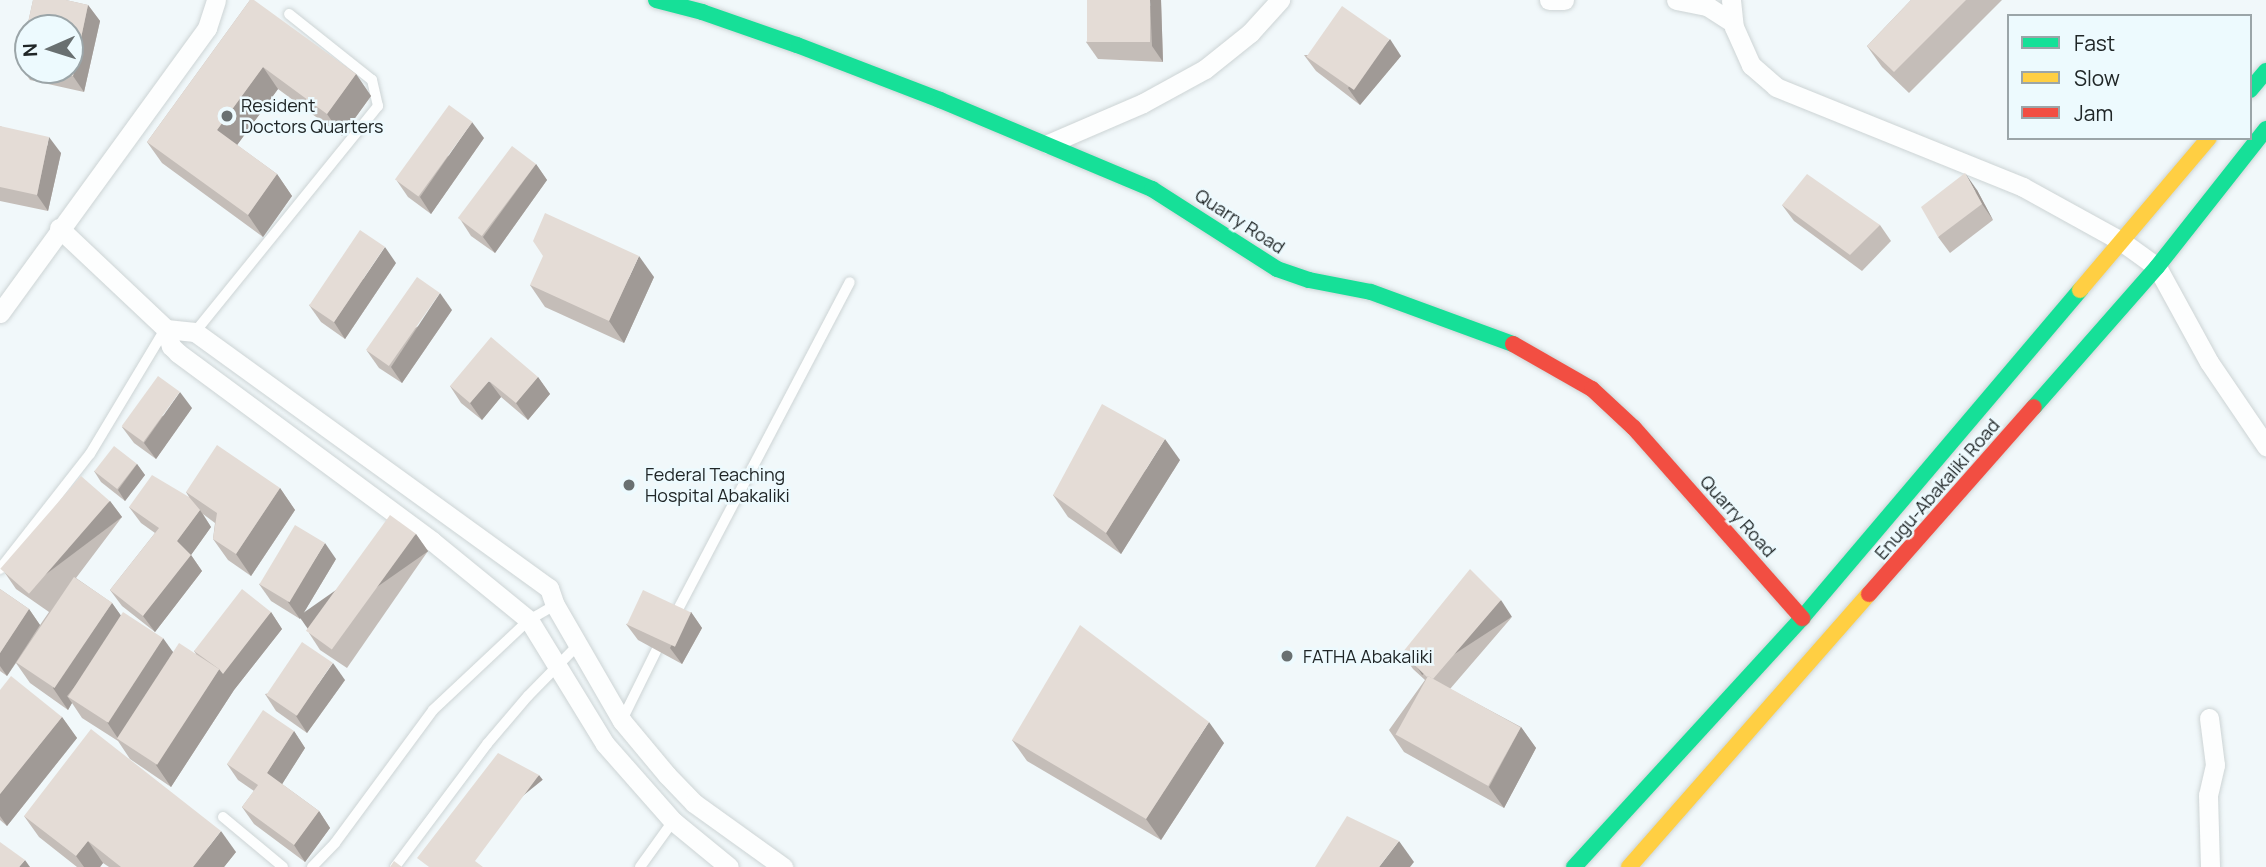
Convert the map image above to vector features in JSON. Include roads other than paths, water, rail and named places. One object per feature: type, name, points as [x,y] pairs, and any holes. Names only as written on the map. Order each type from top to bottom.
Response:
[{"type":"main road","name":"Quarry Road","points":[[656,0],[702,12],[797,46],[1048,144],[1152,189],[1198,215],[1277,270],[1309,280],[1371,292],[1520,347],[1592,389],[1634,428],[1802,618]]},
{"type":"main road","points":[[2252,88],[2266,71]]},
{"type":"main road","name":"Enugu-Abakaliki Road","points":[[1629,867],[2157,267],[2266,129]]},
{"type":"main road","name":"Enugu-Abakaliki Road","points":[[1574,867],[1802,618],[2207,140]]},
{"type":"street","points":[[0,313],[59,228],[207,28],[216,0]]},
{"type":"street","points":[[1048,144],[1143,103],[1205,69],[1250,33],[1280,0]]},
{"type":"street","points":[[1549,0],[1564,0]]},
{"type":"street","points":[[1676,0],[1707,6],[1734,23]]},
{"type":"street","points":[[1731,0],[1734,23],[1751,65],[1776,87],[2023,187],[2121,241],[2157,267],[2209,362],[2266,446]]},
{"type":"street","points":[[59,228],[166,329],[171,346],[178,353],[432,541],[529,620],[559,664],[605,744],[673,821],[729,867]]},
{"type":"street","points":[[166,329],[195,332],[549,588],[555,605],[622,721],[694,803],[783,867]]},
{"type":"street","points":[[253,409],[270,386]]},
{"type":"street","points":[[371,497],[389,472]]},
{"type":"street","points":[[2209,718],[2215,765],[2208,795],[2210,867]]},
{"type":"lane","points":[[195,332],[378,106],[372,80],[289,14]]},
{"type":"lane","points":[[622,721],[850,282]]},
{"type":"lane","points":[[0,569],[90,454],[166,329]]},
{"type":"lane","points":[[312,867],[335,843],[433,710],[529,620],[555,605]]},
{"type":"lane","points":[[395,867],[487,744],[578,645]]},
{"type":"lane","points":[[223,817],[282,867]]},
{"type":"lane","points":[[640,867],[673,821]]},
{"type":"place","name":"Resident Doctors Quarters","points":[[227,116]]},
{"type":"place","name":"Federal Teaching Hospital Abakaliki","points":[[629,485]]},
{"type":"place","name":"FATHA Abakaliki","points":[[1287,656]]}]
